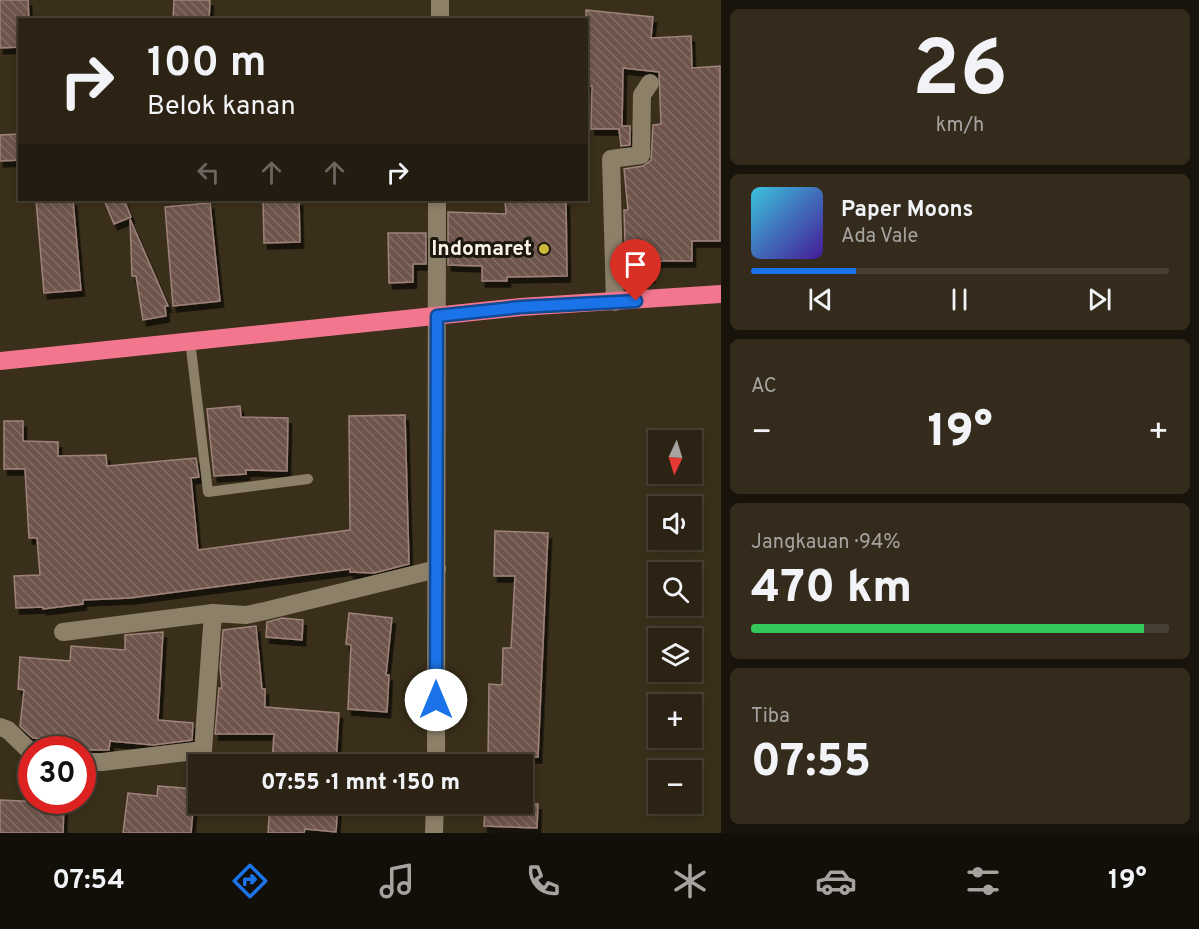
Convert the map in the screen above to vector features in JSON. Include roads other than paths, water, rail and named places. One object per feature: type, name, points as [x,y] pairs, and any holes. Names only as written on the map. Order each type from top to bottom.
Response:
[{"type":"highway","points":[[0,361],[521,307],[720,294]]},
{"type":"street","points":[[440,0],[440,18]]},
{"type":"street","points":[[615,302],[611,159],[641,154],[642,95],[650,83]]},
{"type":"street","points":[[436,754],[437,201]]},
{"type":"street","points":[[63,632],[213,613],[246,615],[436,569]]},
{"type":"street","points":[[96,762],[203,750],[213,613]]},
{"type":"street","points":[[0,727],[8,730],[18,740]]},
{"type":"street","points":[[434,833],[435,814]]},
{"type":"lane","points":[[190,340],[208,492],[308,479]]},
{"type":"place","name":"Indomaret","points":[[544,249]]}]
